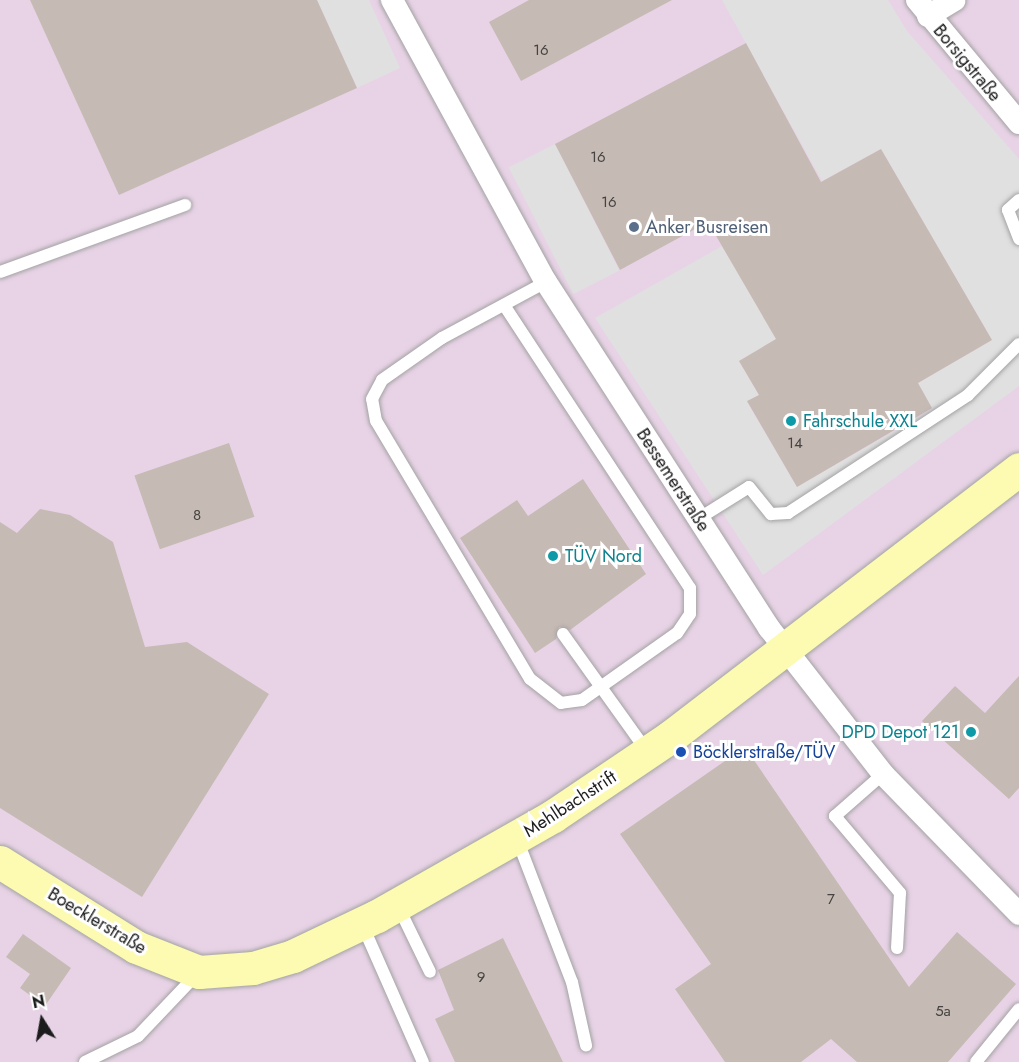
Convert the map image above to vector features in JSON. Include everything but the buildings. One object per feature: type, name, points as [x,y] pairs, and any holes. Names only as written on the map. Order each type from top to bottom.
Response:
[{"type":"street","name":"Bessemerstraße","points":[[392,0],[546,282],[783,648],[883,774],[1019,914]]},
{"type":"street","points":[[922,8],[955,0]]},
{"type":"street","name":"Borsigstraße","points":[[922,8],[1019,123]]},
{"type":"street","name":"Mehlbachstrift","points":[[199,972],[253,968],[362,923],[517,838],[648,752],[1019,469]]},
{"type":"street","name":"Boecklerstraße","points":[[0,862],[136,947],[199,972]]},
{"type":"lane","points":[[1019,200],[1008,210],[1019,239]]},
{"type":"lane","points":[[0,272],[185,204]]},
{"type":"lane","points":[[504,305],[605,462],[690,588],[690,605],[677,633],[601,690],[561,703],[543,694],[448,544],[376,421],[372,399],[382,380],[442,338],[546,282]]},
{"type":"lane","points":[[698,519],[749,487],[771,514],[788,513],[968,395],[1019,344]]},
{"type":"lane","points":[[563,634],[601,690],[648,752]]},
{"type":"lane","points":[[883,774],[835,816],[900,893],[897,948]]},
{"type":"lane","points":[[517,838],[572,982],[586,1045]]},
{"type":"lane","points":[[397,905],[430,972]]},
{"type":"lane","points":[[362,923],[423,1062]]},
{"type":"lane","points":[[85,1062],[138,1036],[199,972]]},
{"type":"lane","points":[[976,1062],[1019,1009]]},
{"type":"shaded area","points":[[0,0],[1019,0],[1019,1062],[0,1062]]},
{"type":"shaded area","points":[[317,0],[369,0],[400,68],[357,88]]},
{"type":"shaded area","points":[[722,0],[888,0],[907,31],[1019,159],[1019,386],[763,575],[595,318],[722,246],[776,339],[739,361],[759,395],[747,402],[797,487],[932,409],[918,383],[992,340],[881,149],[822,181]]},
{"type":"shaded area","points":[[555,144],[619,271],[573,294],[509,168]]},
{"type":"place","name":"Anker Busreisen","points":[[634,227]]},
{"type":"place","name":"Fahrschule XXL","points":[[791,421]]},
{"type":"place","name":"TÜV Nord","points":[[553,556]]},
{"type":"place","name":"DPD Depot 121","points":[[971,732]]},
{"type":"place","name":"Böcklerstraße/TÜV","points":[[681,752]]}]
